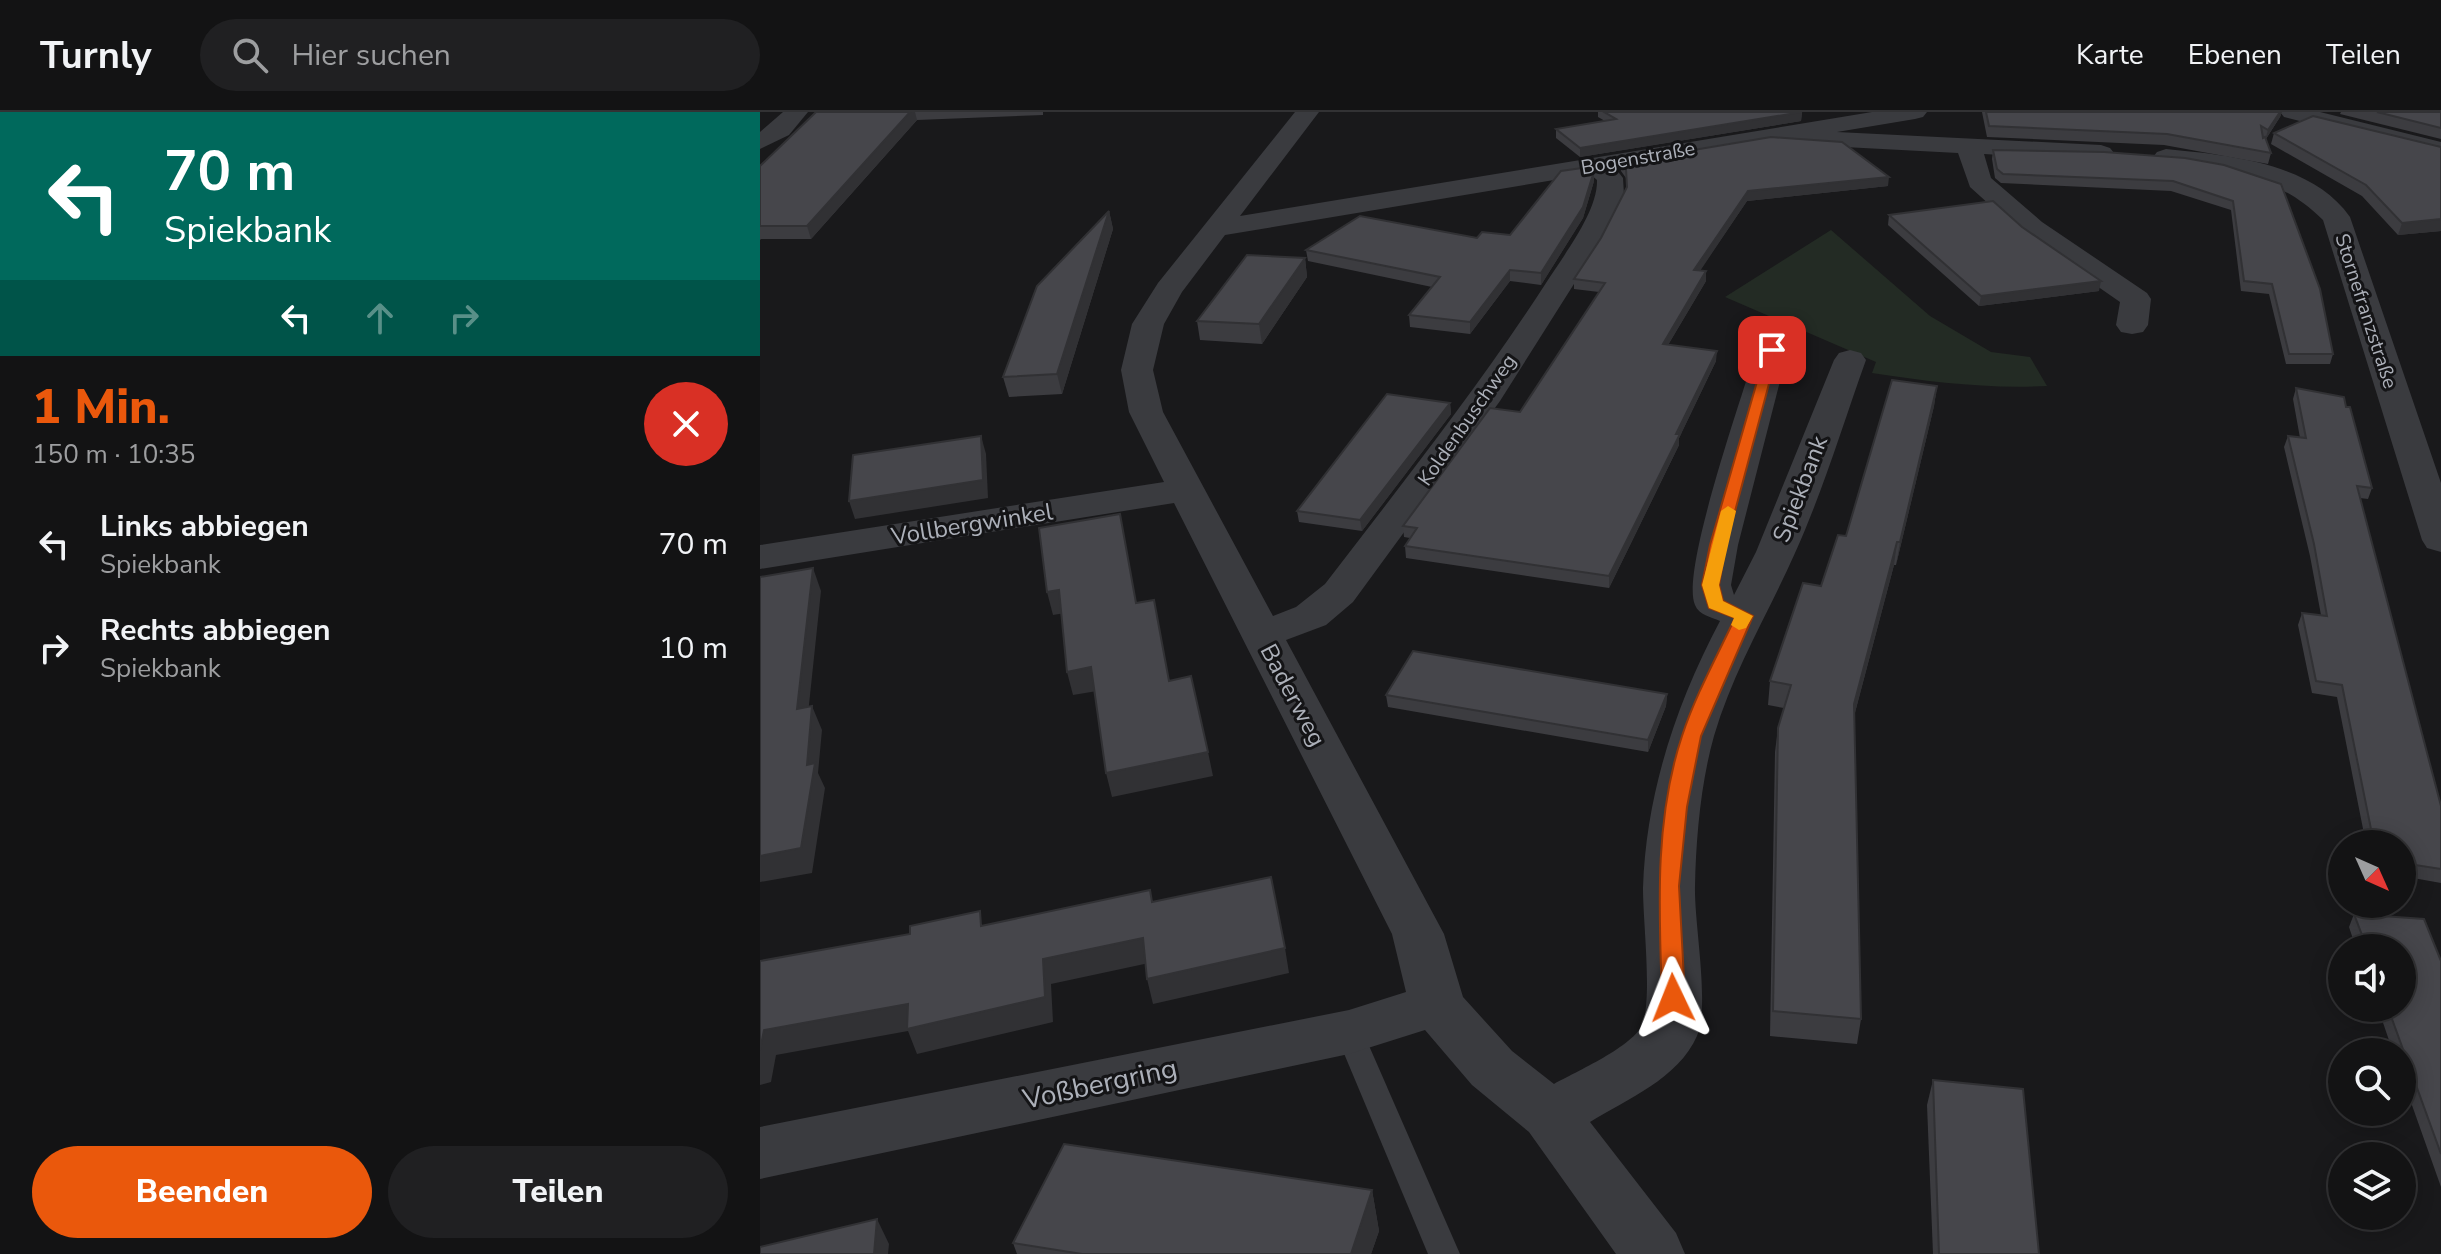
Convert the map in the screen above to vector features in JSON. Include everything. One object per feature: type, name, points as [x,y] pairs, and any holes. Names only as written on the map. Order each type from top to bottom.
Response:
[{"type":"street","points":[[760,114],[776,112]]},
{"type":"street","points":[[760,142],[780,130],[796,112]]},
{"type":"street","name":"Baderweg","points":[[1307,112],[1169,289],[1148,324],[1137,370],[1146,412],[1418,934],[1437,1004],[1460,1035],[1492,1068],[1550,1115],[1653,1254]]},
{"type":"street","name":"Bogenstraße","points":[[1218,228],[1915,112]]},
{"type":"street","points":[[2292,112],[2441,150]]},
{"type":"street","name":"Stornefranzstraße","points":[[1768,136],[2188,159],[2263,175],[2293,185],[2322,200],[2336,217],[2441,540]]},
{"type":"street","points":[[1969,148],[1979,181],[2032,228],[2136,299],[2132,325]]},
{"type":"street","name":"Koldenbuschweg","points":[[1261,635],[1311,616],[1339,593],[1483,401],[1584,246],[1611,195],[1610,178],[1595,165]]},
{"type":"street","points":[[1744,616],[1715,604],[1711,585],[1718,545],[1772,350]]},
{"type":"street","name":"Spiekbank","points":[[1550,1115],[1644,1061],[1670,1033],[1673,998],[1669,886],[1677,807],[1691,736],[1776,552],[1850,360]]},
{"type":"street","name":"Vollbergwinkel","points":[[760,557],[1184,490]]},
{"type":"street","name":"Voßbergring","points":[[760,1153],[1349,1032],[1437,1004]]},
{"type":"lane","points":[[1349,1032],[1444,1254]]},
{"type":"shaded area","points":[[1831,230],[1930,316],[1991,352],[2030,357],[2047,386],[1959,384],[1872,373],[1876,362],[1725,297]]},
{"type":"building","points":[[816,112],[910,112],[807,226],[760,226],[760,166]]},
{"type":"building","points":[[1604,112],[1802,112],[1580,148],[1556,129],[1616,119]]},
{"type":"building","points":[[1986,112],[2280,112],[2268,130],[2261,126],[2271,153],[2167,134],[1989,126]]},
{"type":"building","points":[[2377,112],[2441,112],[2441,128]]},
{"type":"building","points":[[2313,116],[2441,147],[2441,219],[2402,223],[2366,185],[2274,133]]},
{"type":"building","points":[[1771,137],[1842,142],[1889,177],[1748,191],[1694,270],[1706,271],[1663,344],[1717,351],[1676,434],[1680,434],[1609,576],[1405,546],[1417,528],[1403,526],[1490,408],[1520,412],[1605,283],[1574,279],[1601,238],[1627,187],[1626,169],[1622,162]]},
{"type":"building","points":[[1993,150],[2104,152],[2185,158],[2224,165],[2281,184],[2320,289],[2333,354],[2289,354],[2272,284],[2244,281],[2233,201],[2173,181],[2003,174],[1997,169]]},
{"type":"building","points":[[1589,167],[1594,171],[1583,207],[1541,273],[1510,270],[1470,322],[1409,315],[1440,277],[1306,250],[1360,216],[1477,238],[1482,232],[1510,235],[1561,171]]},
{"type":"building","points":[[1993,201],[2022,227],[2101,281],[1981,296],[1889,215]]},
{"type":"building","points":[[1109,211],[1057,374],[1003,377],[1037,286]]},
{"type":"building","points":[[1247,255],[1305,258],[1259,324],[1197,321]]},
{"type":"building","points":[[1892,380],[1937,386],[1900,542],[1897,542],[1854,704],[1861,1019],[1773,1011],[1778,728],[1791,685],[1770,681],[1803,583],[1821,586],[1838,535],[1846,536]]},
{"type":"building","points":[[2296,388],[2344,397],[2346,407],[2350,407],[2372,488],[2357,486],[2441,806],[2441,869],[2416,865],[2416,830],[2371,830],[2342,685],[2316,681],[2302,613],[2327,616],[2314,544],[2288,436],[2306,438]]},
{"type":"building","points":[[1387,394],[1450,403],[1360,520],[1297,511]]},
{"type":"building","points":[[981,436],[983,480],[849,501],[853,455]]},
{"type":"building","points":[[1120,514],[1136,603],[1154,600],[1169,681],[1191,676],[1208,752],[1106,773],[1091,667],[1067,672],[1059,590],[1047,592],[1039,528]]},
{"type":"building","points":[[813,568],[797,709],[812,706],[807,765],[815,763],[801,848],[760,856],[760,577]]},
{"type":"building","points":[[1413,651],[1667,694],[1648,740],[1386,695]]},
{"type":"building","points":[[1271,877],[1285,948],[1147,979],[1143,938],[1043,959],[1045,997],[907,1029],[908,1004],[764,1030],[760,1050],[760,961],[910,934],[910,926],[980,911],[981,926],[1150,890],[1152,902]]},
{"type":"building","points":[[2356,918],[2424,919],[2441,961],[2441,1154],[2416,1085],[2416,1038],[2399,1038],[2393,1022],[2416,1022],[2416,934],[2362,934]]},
{"type":"building","points":[[1933,1080],[2023,1089],[2039,1254],[1939,1254]]},
{"type":"building","points":[[1064,1144],[1372,1190],[1351,1254],[1082,1254],[1013,1243]]},
{"type":"building","points":[[877,1219],[874,1254],[760,1254],[760,1247]]},
{"type":"slow traffic","points":[[1728,511],[1711,585],[1715,604],[1744,616],[1739,625]]},
{"type":"route","points":[[1673,998],[1669,886],[1677,807],[1691,736],[1728,646],[1744,616],[1715,604],[1711,585],[1718,545],[1772,350]]}]
